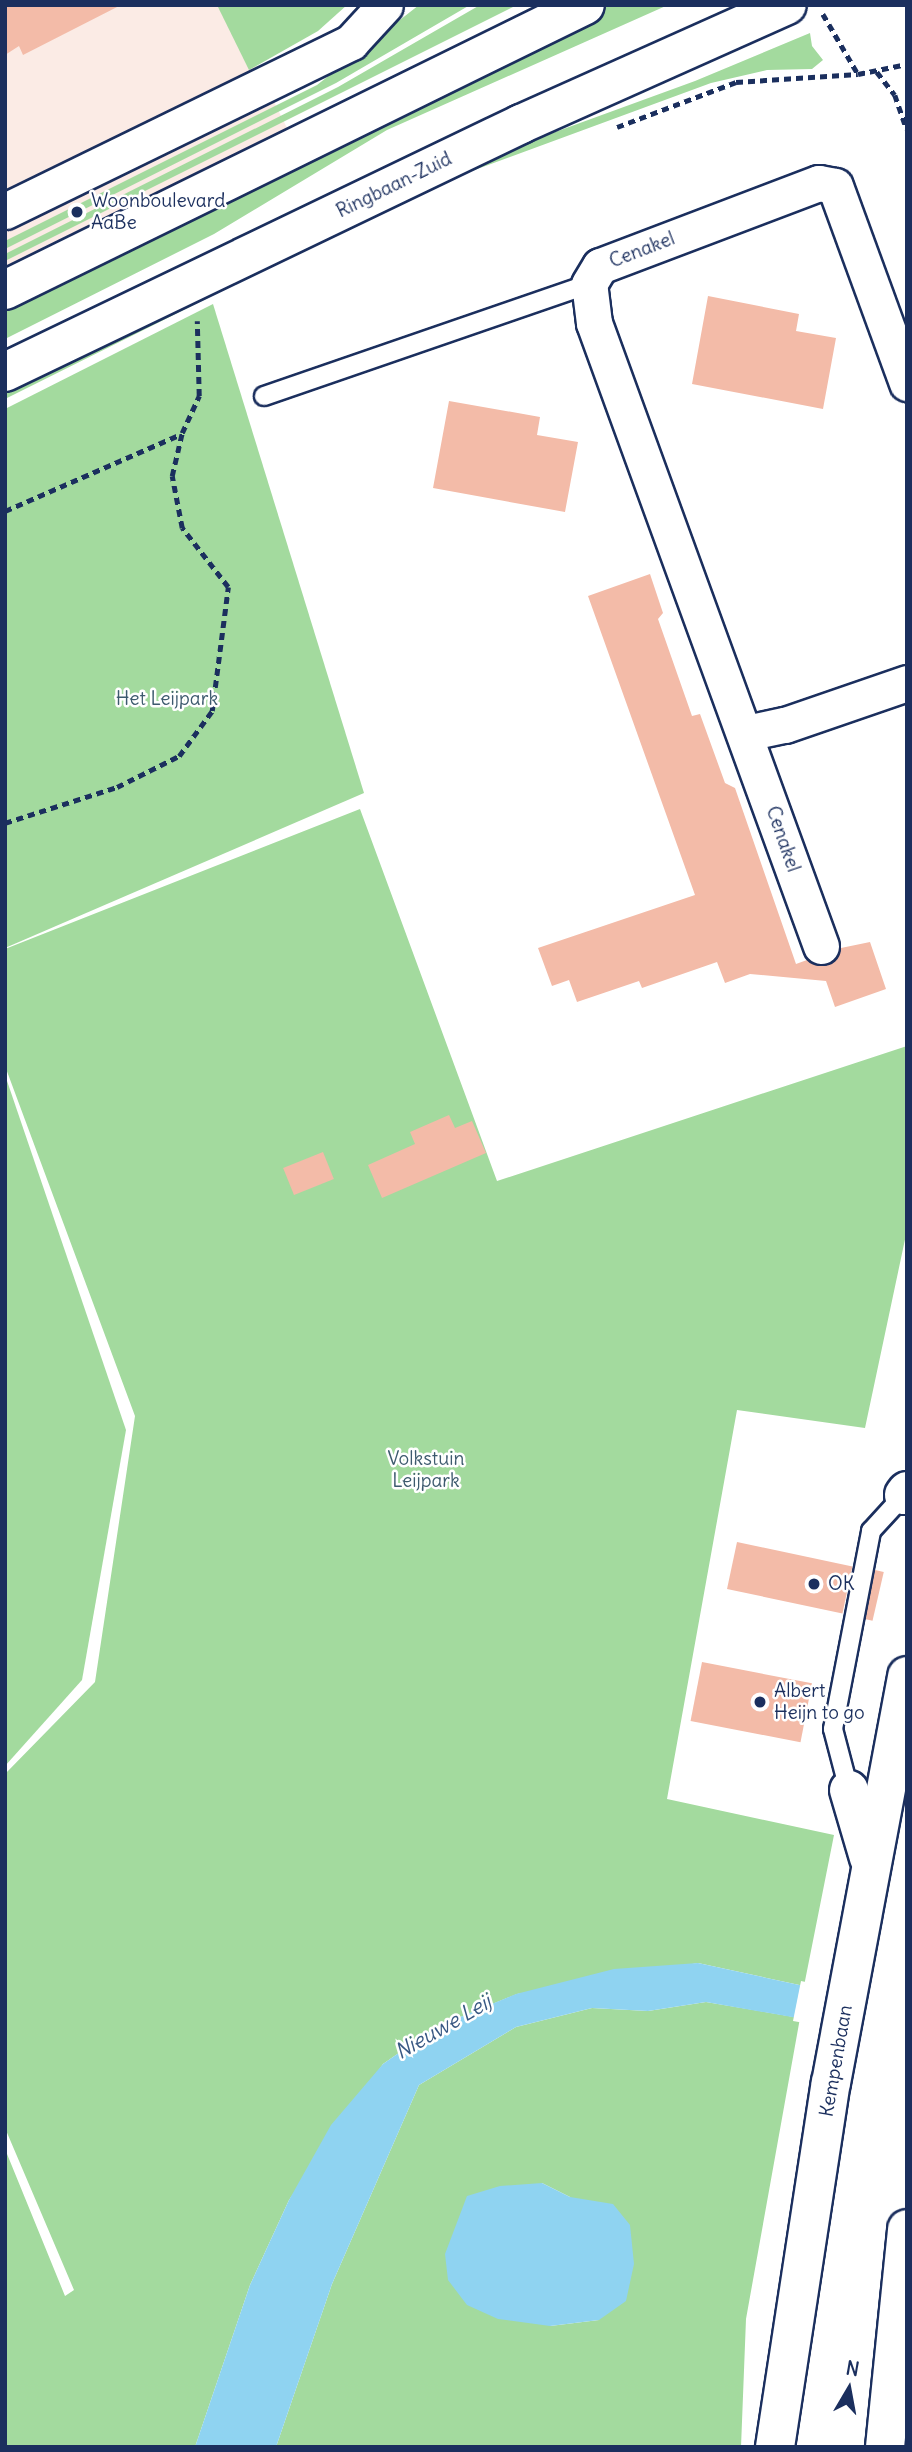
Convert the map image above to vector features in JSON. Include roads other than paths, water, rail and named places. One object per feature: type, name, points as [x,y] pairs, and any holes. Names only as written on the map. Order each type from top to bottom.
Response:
[{"type":"main road","points":[[5,290],[584,5]]},
{"type":"main road","name":"Ringbaan-Zuid","points":[[5,372],[521,124],[787,5]]},
{"type":"main road","name":"Kempenbaan","points":[[775,2447],[831,2083],[907,1676]]},
{"type":"main road","points":[[849,1790],[872,1867]]},
{"type":"main road","points":[[884,2447],[907,2229]]},
{"type":"street","points":[[5,211],[351,43],[385,5]]},
{"type":"street","name":"Cenakel","points":[[821,946],[746,733],[594,323],[589,284],[600,266],[819,183],[835,186],[907,383]]},
{"type":"street","points":[[746,733],[785,725],[907,682]]},
{"type":"lane","points":[[264,396],[589,284]]},
{"type":"lane","points":[[849,1790],[833,1729],[871,1531],[905,1493]]},
{"type":"water","name":"Nieuwe Leij","points":[[698,1963],[804,1986],[894,2035],[706,2002],[648,2011],[592,2008],[516,2027],[419,2085],[332,2284],[276,2447],[195,2447],[250,2285],[289,2200],[331,2125],[383,2064],[436,2027],[516,1994],[614,1969]]},
{"type":"water","points":[[542,2183],[570,2197],[613,2204],[630,2225],[634,2264],[626,2301],[599,2320],[550,2326],[498,2319],[467,2305],[448,2280],[445,2254],[467,2196],[500,2186]]},
{"type":"place","name":"Woonboulevard AaBe","points":[[77,212]]},
{"type":"place","name":"OK","points":[[814,1584]]},
{"type":"place","name":"Albert Heijn to go","points":[[760,1702]]},
{"type":"park label","name":"Het Leijpark","points":[[167,699]]},
{"type":"park label","name":"Volkstuin Leijpark","points":[[426,1470]]}]
